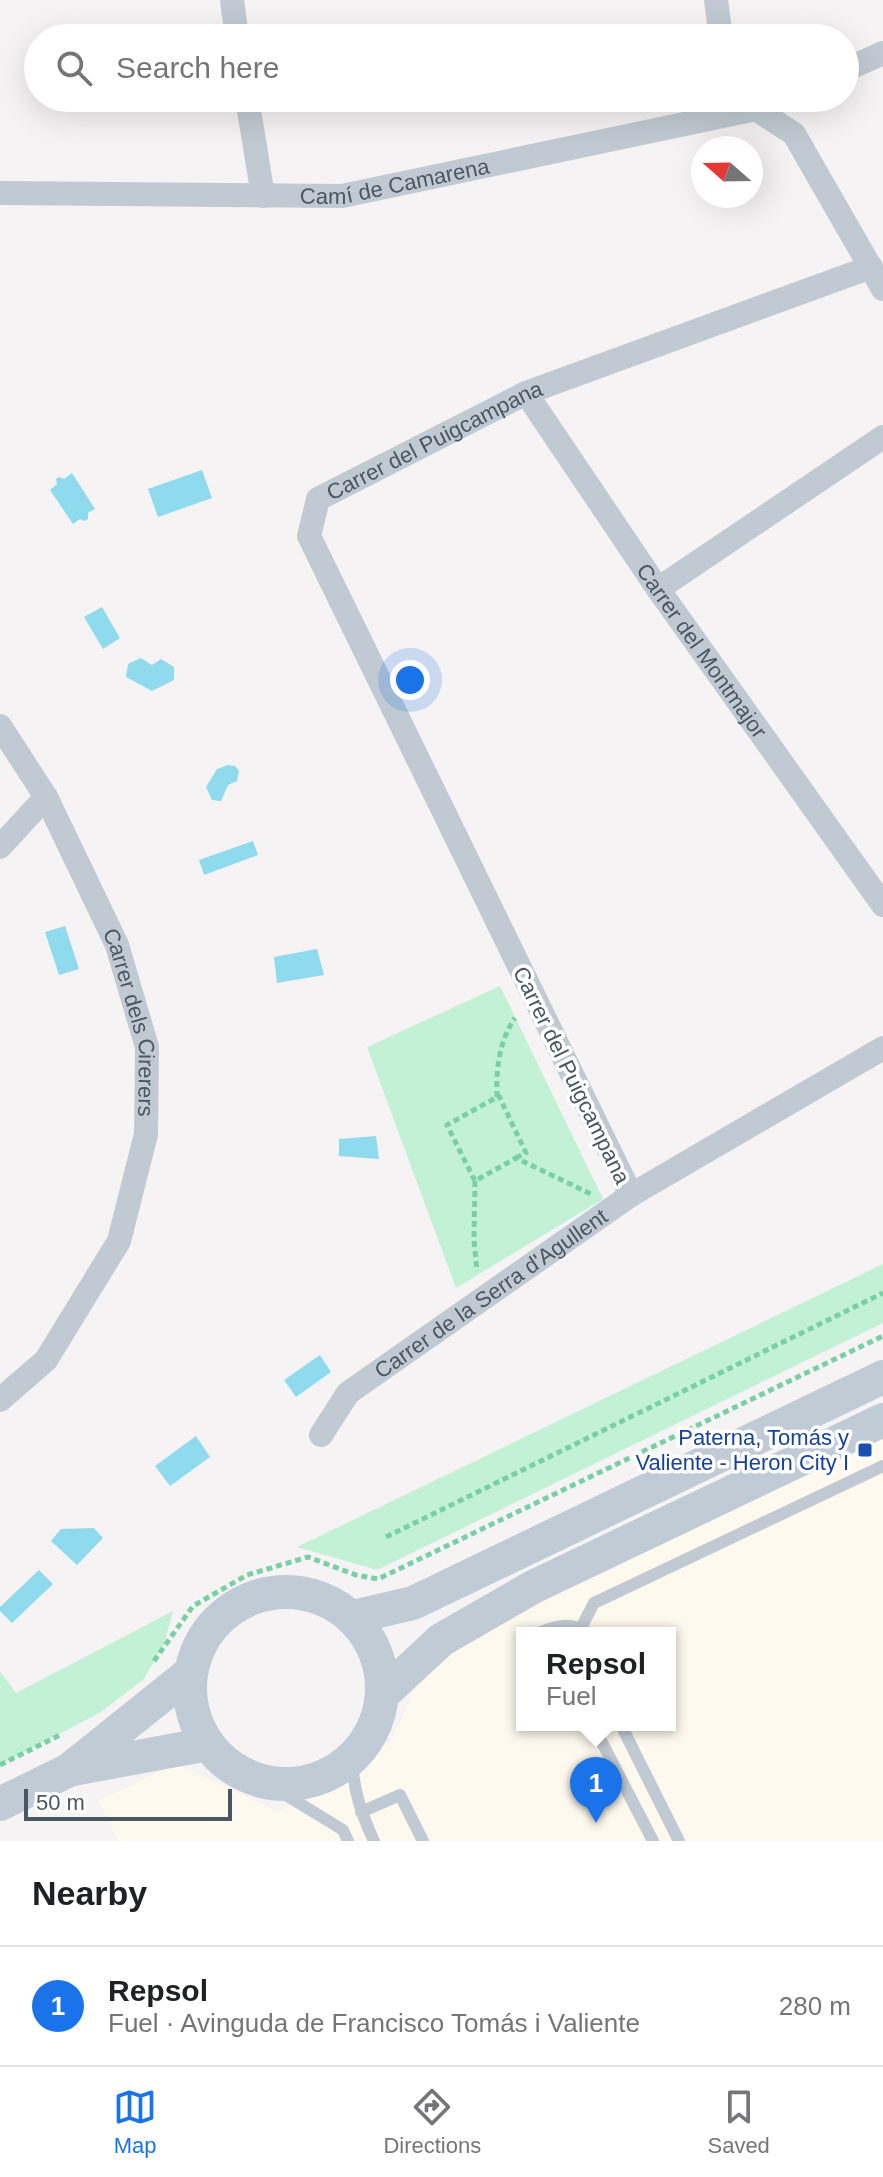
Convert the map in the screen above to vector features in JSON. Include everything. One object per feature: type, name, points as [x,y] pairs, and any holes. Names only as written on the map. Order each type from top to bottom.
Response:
[{"type":"main road","points":[[353,1617],[413,1603],[883,1377]]},
{"type":"main road","points":[[382,1695],[441,1640],[533,1587],[883,1420]]},
{"type":"main road","points":[[299,1591],[328,1600],[353,1617],[370,1640],[380,1666],[382,1695],[368,1739],[352,1758],[326,1776],[295,1784],[263,1781],[241,1774],[223,1761],[195,1722],[190,1698],[190,1673],[199,1644],[217,1620],[241,1602],[270,1592],[299,1591]]},
{"type":"main road","points":[[0,1804],[69,1770],[190,1673]]},
{"type":"main road","points":[[69,1770],[208,1744]]},
{"type":"street","points":[[232,0],[235,24]]},
{"type":"street","points":[[716,0],[719,24]]},
{"type":"street","points":[[859,64],[883,53]]},
{"type":"street","points":[[249,112],[263,196]]},
{"type":"street","name":"Camí de Camarena","points":[[0,193],[342,196],[712,112]]},
{"type":"street","points":[[764,112],[794,134],[883,289]]},
{"type":"street","name":"Carrer del Puigcampana","points":[[631,1195],[309,536],[318,499],[526,393],[871,267]]},
{"type":"street","name":"Carrer del Montmajor","points":[[526,393],[658,589],[883,905]]},
{"type":"street","points":[[658,589],[883,437]]},
{"type":"street","name":"Carrer dels Cirerers","points":[[0,726],[46,797],[117,945],[147,1047],[146,1134],[119,1241],[46,1360],[0,1400]]},
{"type":"street","points":[[0,847],[46,797]]},
{"type":"street","name":"Carrer de la Serra d'Agullent","points":[[321,1435],[348,1393],[631,1195],[883,1048]]},
{"type":"lane","points":[[586,1627],[594,1603],[883,1466]]},
{"type":"lane","points":[[596,1731],[653,1841]]},
{"type":"lane","points":[[624,1731],[679,1841]]},
{"type":"lane","points":[[352,1758],[353,1781],[361,1812],[374,1841]]},
{"type":"lane","points":[[263,1781],[343,1830],[348,1841]]},
{"type":"lane","points":[[361,1812],[400,1795],[423,1841]]},
{"type":"path","points":[[497,1097],[498,1061],[515,1018]]},
{"type":"path","points":[[475,1181],[526,1153],[497,1097]]},
{"type":"path","points":[[477,1275],[475,1181],[447,1125],[497,1097]]},
{"type":"path","points":[[516,1158],[603,1199]]},
{"type":"path","points":[[386,1537],[883,1293]]},
{"type":"path","points":[[151,1667],[193,1606],[247,1575],[308,1557],[356,1575],[378,1579],[883,1336]]},
{"type":"path","points":[[0,1765],[67,1732]]},
{"type":"shaded area","points":[[883,1433],[883,1841],[119,1841],[98,1801],[176,1764],[279,1812],[390,1742],[409,1704],[424,1639]]},
{"type":"green space","points":[[500,986],[603,1199],[456,1288],[367,1047]]},
{"type":"green space","points":[[883,1264],[883,1323],[377,1570],[297,1547]]},
{"type":"green space","points":[[173,1611],[164,1644],[144,1679],[101,1712],[0,1765],[0,1671],[16,1693]]},
{"type":"water","points":[[202,470],[212,498],[158,517],[148,489]]},
{"type":"water","points":[[72,473],[95,509],[88,513],[88,519],[80,519],[73,524],[50,490],[57,484],[56,479],[64,479]]},
{"type":"water","points":[[102,607],[120,638],[103,649],[84,617]]},
{"type":"water","points":[[141,658],[152,665],[161,659],[174,667],[174,680],[152,691],[126,677],[128,664]]},
{"type":"water","points":[[235,766],[239,771],[237,781],[228,785],[221,801],[212,800],[206,787],[217,769]]},
{"type":"water","points":[[253,841],[258,855],[204,875],[199,860]]},
{"type":"water","points":[[65,926],[79,969],[59,975],[45,932]]},
{"type":"water","points":[[317,949],[324,975],[277,983],[274,957]]},
{"type":"water","points":[[376,1136],[379,1159],[339,1156],[339,1139]]},
{"type":"water","points":[[320,1355],[331,1372],[296,1397],[284,1380]]},
{"type":"water","points":[[196,1436],[210,1457],[170,1486],[155,1466]]},
{"type":"water","points":[[94,1528],[103,1538],[77,1565],[51,1541],[61,1529]]},
{"type":"water","points":[[39,1570],[53,1584],[12,1623],[0,1607]]},
{"type":"place","name":"Paterna, Tomás y Valiente - Heron City I","points":[[865,1450]]},
{"type":"place","name":"Repsol","points":[[596,1823]]}]
